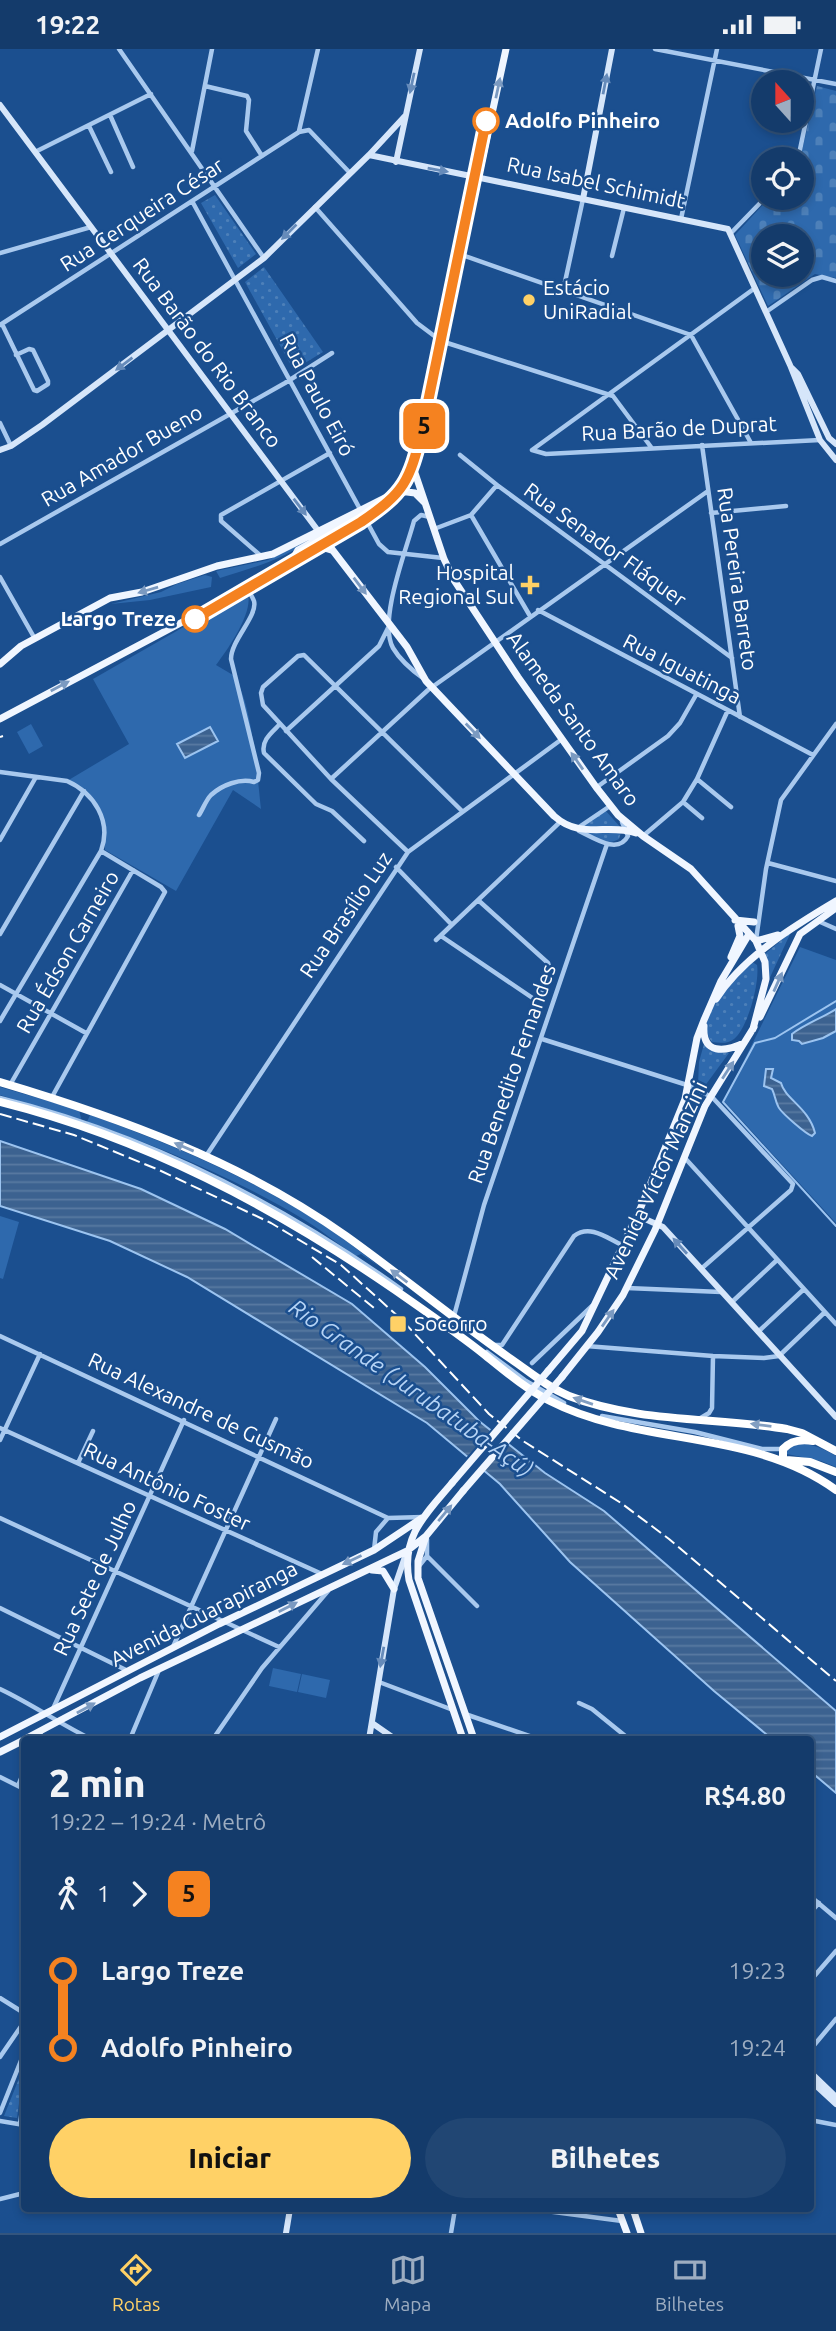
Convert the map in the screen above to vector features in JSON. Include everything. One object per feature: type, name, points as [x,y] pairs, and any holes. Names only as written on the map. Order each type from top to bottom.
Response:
[{"type":"highway","points":[[0,1082],[115,1118],[206,1156],[313,1212],[543,1383],[567,1395],[607,1409],[787,1429],[836,1451]]},
{"type":"highway","points":[[0,1100],[98,1133],[196,1172],[263,1206],[311,1234],[387,1285],[529,1389],[573,1411],[596,1419],[712,1440],[783,1461],[836,1490]]},
{"type":"highway","points":[[783,1461],[783,1448],[792,1442],[820,1442]]},
{"type":"highway","points":[[783,1461],[810,1462],[836,1472]]},
{"type":"main road","points":[[0,664],[21,646],[110,598],[142,592],[206,569],[261,557],[287,548],[320,534],[403,490],[414,470],[444,343],[506,49]]},
{"type":"main road","name":"Alameda Santo Amaro","points":[[414,470],[444,559],[454,580],[596,787],[618,815],[691,869],[734,920],[756,941],[765,962],[766,979],[753,1029]]},
{"type":"main road","points":[[403,490],[418,494],[427,506]]},
{"type":"main road","points":[[0,719],[205,610],[293,557],[320,534]]},
{"type":"main road","name":"Rua Barão do Rio Branco","points":[[320,534],[407,647],[429,684],[560,822]]},
{"type":"main road","points":[[293,557],[302,556],[318,546],[333,550]]},
{"type":"main road","points":[[560,822],[575,829],[627,831],[643,836]]},
{"type":"main road","points":[[756,941],[772,938],[788,930],[836,901]]},
{"type":"main road","points":[[753,1029],[774,992],[800,934],[836,908]]},
{"type":"main road","points":[[720,981],[740,936],[734,920],[757,919]]},
{"type":"main road","points":[[746,1042],[728,1050],[713,1048],[706,1039],[704,1019],[718,996],[738,972],[788,930]]},
{"type":"main road","name":"Avenida Víctor Manzini","points":[[423,1518],[582,1331],[633,1224],[673,1131],[704,1019],[720,981],[748,934]]},
{"type":"main road","name":"Avenida Víctor Manzini","points":[[426,1536],[562,1377],[615,1308],[657,1223],[711,1096],[753,1029]]},
{"type":"main road","points":[[423,1518],[407,1551],[409,1580],[462,1736]]},
{"type":"main road","name":"Avenida Guarapiranga","points":[[0,1737],[225,1621],[374,1550],[423,1518]]},
{"type":"main road","points":[[426,1536],[417,1570],[429,1613],[473,1736]]},
{"type":"main road","name":"Avenida Guarapiranga","points":[[40,1736],[58,1723],[159,1669],[407,1551],[426,1536]]},
{"type":"main road","points":[[368,1570],[383,1571],[394,1589]]},
{"type":"main road","name":"Avenida Guarapiranga","points":[[0,1752],[21,1742]]},
{"type":"main road","points":[[619,2212],[627,2233]]},
{"type":"main road","points":[[634,2212],[641,2233]]},
{"type":"street","points":[[119,49],[264,258]]},
{"type":"street","points":[[192,151],[212,49]]},
{"type":"street","points":[[318,49],[299,132],[309,130],[350,173]]},
{"type":"street","points":[[396,162],[420,49]]},
{"type":"street","points":[[563,291],[612,49]]},
{"type":"street","points":[[655,49],[836,84]]},
{"type":"street","points":[[681,219],[717,49]]},
{"type":"street","points":[[801,147],[821,49]]},
{"type":"street","points":[[205,86],[247,96],[249,100],[246,131],[262,156]]},
{"type":"street","points":[[35,152],[151,94]]},
{"type":"street","name":"Rua Barão do Rio Branco","points":[[0,105],[320,534]]},
{"type":"street","points":[[110,115],[133,167]]},
{"type":"street","points":[[0,450],[11,446],[264,258],[405,116]]},
{"type":"street","points":[[89,126],[111,172]]},
{"type":"street","name":"Rua Cerqueira César","points":[[1,325],[299,132]]},
{"type":"street","name":"Rua Isabel Schimidt","points":[[369,155],[724,227],[731,233]]},
{"type":"street","name":"Rua Paulo Eiró","points":[[192,201],[361,513],[384,549],[405,555],[444,559]]},
{"type":"street","points":[[315,207],[417,323],[444,343],[607,394],[617,400],[651,447]]},
{"type":"street","points":[[612,256],[624,208]]},
{"type":"street","points":[[753,210],[731,233],[820,440],[836,460]]},
{"type":"street","points":[[0,253],[91,227]]},
{"type":"street","points":[[462,255],[691,335],[751,443]]},
{"type":"street","points":[[766,312],[812,280],[822,278],[836,281]]},
{"type":"street","points":[[607,394],[755,289]]},
{"type":"street","points":[[1,325],[16,355],[34,390],[37,391],[48,384],[33,349],[16,355]]},
{"type":"street","name":"Rua Amador Bueno","points":[[0,544],[332,353]]},
{"type":"street","points":[[790,365],[798,374],[829,438],[836,444]]},
{"type":"street","name":"Rua Barão de Duprat","points":[[607,394],[532,450],[546,454],[829,438]]},
{"type":"street","points":[[0,422],[11,446]]},
{"type":"street","name":"Rua Pereira Barreto","points":[[702,445],[740,716]]},
{"type":"street","points":[[261,557],[221,521],[220,517],[330,453]]},
{"type":"street","name":"Rua Senador Fláquer","points":[[460,455],[496,485],[732,658]]},
{"type":"street","points":[[434,529],[471,515],[496,485]]},
{"type":"street","points":[[331,779],[429,684],[494,642],[708,491]]},
{"type":"street","points":[[711,513],[786,506]]},
{"type":"street","points":[[471,515],[530,616]]},
{"type":"street","points":[[286,731],[379,646],[388,624],[416,517],[431,517]]},
{"type":"street","points":[[0,577],[35,639]]},
{"type":"street","points":[[199,815],[210,796],[221,789],[241,779],[254,782],[258,780],[259,773],[231,659],[232,649],[254,609],[246,586]]},
{"type":"street","name":"Rua Iguatinga","points":[[538,610],[813,755]]},
{"type":"street","points":[[408,852],[331,779],[263,705],[263,687],[298,656],[304,655],[462,811]]},
{"type":"street","points":[[596,787],[668,736],[680,723],[696,695]]},
{"type":"street","points":[[643,836],[683,802],[697,779],[728,710]]},
{"type":"street","points":[[756,941],[757,919],[780,800],[836,724]]},
{"type":"street","points":[[279,725],[266,739],[264,753],[316,804],[332,811],[364,841]]},
{"type":"street","name":"Rua Brasílio Luz","points":[[206,1156],[408,852],[562,739]]},
{"type":"street","points":[[0,772],[67,781],[84,791],[101,812],[105,831],[101,851],[0,1021]]},
{"type":"street","points":[[0,839],[36,777]]},
{"type":"street","points":[[697,779],[731,807]]},
{"type":"street","points":[[0,934],[84,791]]},
{"type":"street","points":[[683,802],[702,818]]},
{"type":"street","points":[[575,829],[610,806]]},
{"type":"street","points":[[575,829],[607,844],[624,843],[628,836],[627,831],[618,815]]},
{"type":"street","points":[[478,900],[550,967],[548,982],[538,998],[534,999],[438,938],[560,822]]},
{"type":"street","name":"Rua Benedito Fernandes","points":[[454,1317],[477,1229],[516,1106],[607,844]]},
{"type":"street","points":[[52,1097],[165,893],[161,887],[101,851]]},
{"type":"street","points":[[768,863],[836,881]]},
{"type":"street","points":[[396,867],[452,925]]},
{"type":"street","name":"Rua Édson Carneiro","points":[[10,1085],[132,870]]},
{"type":"street","points":[[748,934],[757,919]]},
{"type":"street","points":[[817,921],[836,929]]},
{"type":"street","points":[[0,985],[86,1033]]},
{"type":"street","points":[[541,1039],[711,1096],[793,1184],[791,1190],[701,1269]]},
{"type":"street","points":[[0,1100],[92,1125],[184,1161],[241,1189],[349,1253],[526,1381],[577,1410],[613,1419],[695,1432],[762,1450],[783,1448]]},
{"type":"street","points":[[684,1157],[836,1324]]},
{"type":"street","points":[[633,1224],[645,1219],[657,1223],[836,1417]]},
{"type":"street","points":[[491,1345],[502,1345],[579,1232],[590,1230],[622,1245]]},
{"type":"street","points":[[731,1302],[777,1260]]},
{"type":"street","points":[[626,1288],[722,1292]]},
{"type":"street","points":[[758,1332],[804,1289]]},
{"type":"street","name":"Avenida Víctor Manzini","points":[[532,1363],[596,1303]]},
{"type":"street","points":[[586,1346],[713,1356],[779,1356],[825,1312]]},
{"type":"street","points":[[570,1326],[576,1325],[582,1331]]},
{"type":"street","name":"Rua Alexandre de Gusmão","points":[[0,1336],[388,1518]]},
{"type":"street","points":[[0,1440],[2,1429],[40,1354]]},
{"type":"street","points":[[699,1419],[712,1408],[713,1356]]},
{"type":"street","points":[[172,1650],[276,1419]]},
{"type":"street","name":"Rua Sete de Julho","points":[[49,1713],[184,1420]]},
{"type":"street","name":"Rua Antônio Foster","points":[[2,1429],[322,1574]]},
{"type":"street","points":[[78,1463],[93,1431]]},
{"type":"street","points":[[0,1518],[279,1647]]},
{"type":"street","points":[[374,1550],[376,1532],[388,1518],[423,1518]]},
{"type":"street","points":[[417,1570],[427,1556],[426,1536]]},
{"type":"street","points":[[370,1736],[394,1589],[407,1551]]},
{"type":"street","points":[[427,1556],[477,1606]]},
{"type":"street","points":[[215,1736],[279,1647],[334,1584]]},
{"type":"street","points":[[0,1608],[129,1672]]},
{"type":"street","points":[[131,1736],[156,1682],[159,1669]]},
{"type":"street","points":[[378,1682],[453,1710]]},
{"type":"street","points":[[0,1689],[49,1713],[58,1723],[85,1736]]},
{"type":"street","points":[[579,1703],[592,1709],[625,1736]]},
{"type":"street","points":[[465,1714],[529,1736]]},
{"type":"street","points":[[372,1723],[391,1736]]},
{"type":"street","points":[[0,1777],[21,1788]]},
{"type":"street","points":[[18,1786],[21,1779]]},
{"type":"street","points":[[814,1899],[836,1918]]},
{"type":"street","points":[[814,1909],[819,1903]]},
{"type":"street","points":[[814,1976],[836,1951]]},
{"type":"street","points":[[0,1998],[21,2011]]},
{"type":"street","points":[[814,2045],[836,2019]]},
{"type":"street","points":[[1,2054],[21,2026]]},
{"type":"street","points":[[0,2113],[21,2060]]},
{"type":"street","points":[[814,2076],[833,2093],[836,2103]]},
{"type":"street","points":[[814,2082],[833,2093]]},
{"type":"street","points":[[814,2121],[836,2125]]},
{"type":"street","points":[[0,2122],[21,2125]]},
{"type":"street","points":[[0,2199],[21,2194]]},
{"type":"street","points":[[286,2233],[290,2212]]},
{"type":"street","points":[[451,2233],[454,2212]]},
{"type":"street","points":[[551,2212],[623,2221]]},
{"type":"green space","points":[[817,86],[836,91],[836,278],[814,275],[814,224],[751,224],[751,269],[735,235],[758,210],[814,210],[814,147],[803,147],[806,133],[814,133],[814,99]]},
{"type":"green space","points":[[215,195],[256,254],[238,268],[201,203]]},
{"type":"green space","points":[[264,267],[323,352],[295,369],[245,282]]},
{"type":"green space","points":[[759,287],[796,287],[768,306]]},
{"type":"green space","points":[[311,537],[292,551],[256,566],[220,578],[216,571],[268,560]]},
{"type":"green space","points":[[205,575],[212,577],[211,587],[150,600],[111,604],[161,592]]},
{"type":"green space","points":[[248,594],[249,602],[243,621],[216,665],[238,678],[251,726],[261,809],[233,790],[176,891],[105,850],[103,826],[97,809],[67,781],[129,744],[93,679],[222,605]]},
{"type":"green space","points":[[31,724],[43,746],[29,754],[17,732]]},
{"type":"green space","points":[[605,810],[622,829],[619,839],[604,841],[579,830]]},
{"type":"green space","points":[[791,932],[766,986],[765,954]]},
{"type":"green space","points":[[800,947],[836,960],[836,1223],[724,1101]]},
{"type":"green space","points":[[752,962],[757,965],[757,982],[744,1025],[732,1041],[712,1042],[707,1032],[711,1010],[727,988]]},
{"type":"green space","points":[[704,1044],[709,1050],[729,1053],[704,1087],[698,1085],[699,1062]]},
{"type":"green space","points":[[0,1087],[79,1110],[81,1118],[80,1120],[0,1095]]},
{"type":"green space","points":[[90,1115],[177,1148],[261,1188],[323,1225],[380,1267],[361,1254],[356,1256],[306,1221],[250,1189],[170,1153],[87,1122]]},
{"type":"green space","points":[[0,1216],[19,1222],[3,1279],[0,1278]]},
{"type":"green space","points":[[794,1444],[811,1445],[831,1453],[836,1456],[836,1467],[787,1454],[787,1449]]},
{"type":"green space","points":[[273,1668],[301,1674],[297,1692],[269,1686]]},
{"type":"green space","points":[[302,1674],[330,1680],[326,1698],[298,1692]]},
{"type":"green space","points":[[21,2074],[17,2118],[4,2116]]},
{"type":"water","points":[[210,727],[218,741],[185,758],[177,744]]},
{"type":"water","points":[[836,1009],[836,1031],[802,1044],[792,1040],[792,1034],[797,1030]]},
{"type":"water","points":[[766,1069],[773,1069],[771,1078],[781,1083],[783,1089],[808,1117],[815,1133],[812,1136],[783,1113],[772,1089],[764,1086]]},
{"type":"water","name":"Rio Grande (Jurubatuba-Açú)","points":[[0,1141],[141,1189],[225,1229],[352,1304],[425,1367],[479,1421],[545,1473],[604,1511],[836,1711],[836,1793],[814,1774],[814,1736],[768,1736],[570,1562],[500,1484],[427,1423],[187,1277],[110,1241],[0,1206]]},
{"type":"pier","points":[[493,1427],[510,1441],[482,1473],[465,1459]]},
{"type":"waterway","points":[[836,1001],[775,1038],[755,1043],[723,1102],[836,1226]]},
{"type":"railway","points":[[0,1114],[74,1135],[159,1170],[271,1223],[341,1265],[401,1319],[489,1414],[523,1441],[621,1503],[669,1539],[836,1681]]},
{"type":"railway","points":[[312,1257],[374,1308]]},
{"type":"metro line","name":"5","points":[[195,619],[361,522],[382,508],[403,487],[412,470],[422,431],[486,121]]},
{"type":"place","name":"Adolfo Pinheiro","points":[[486,121]]},
{"type":"place","name":"Estácio UniRadial","points":[[529,300]]},
{"type":"place","name":"Hospital Regional Sul","points":[[530,585]]},
{"type":"place","name":"Largo Treze","points":[[195,619]]},
{"type":"place","name":"Socorro","points":[[398,1324]]}]
